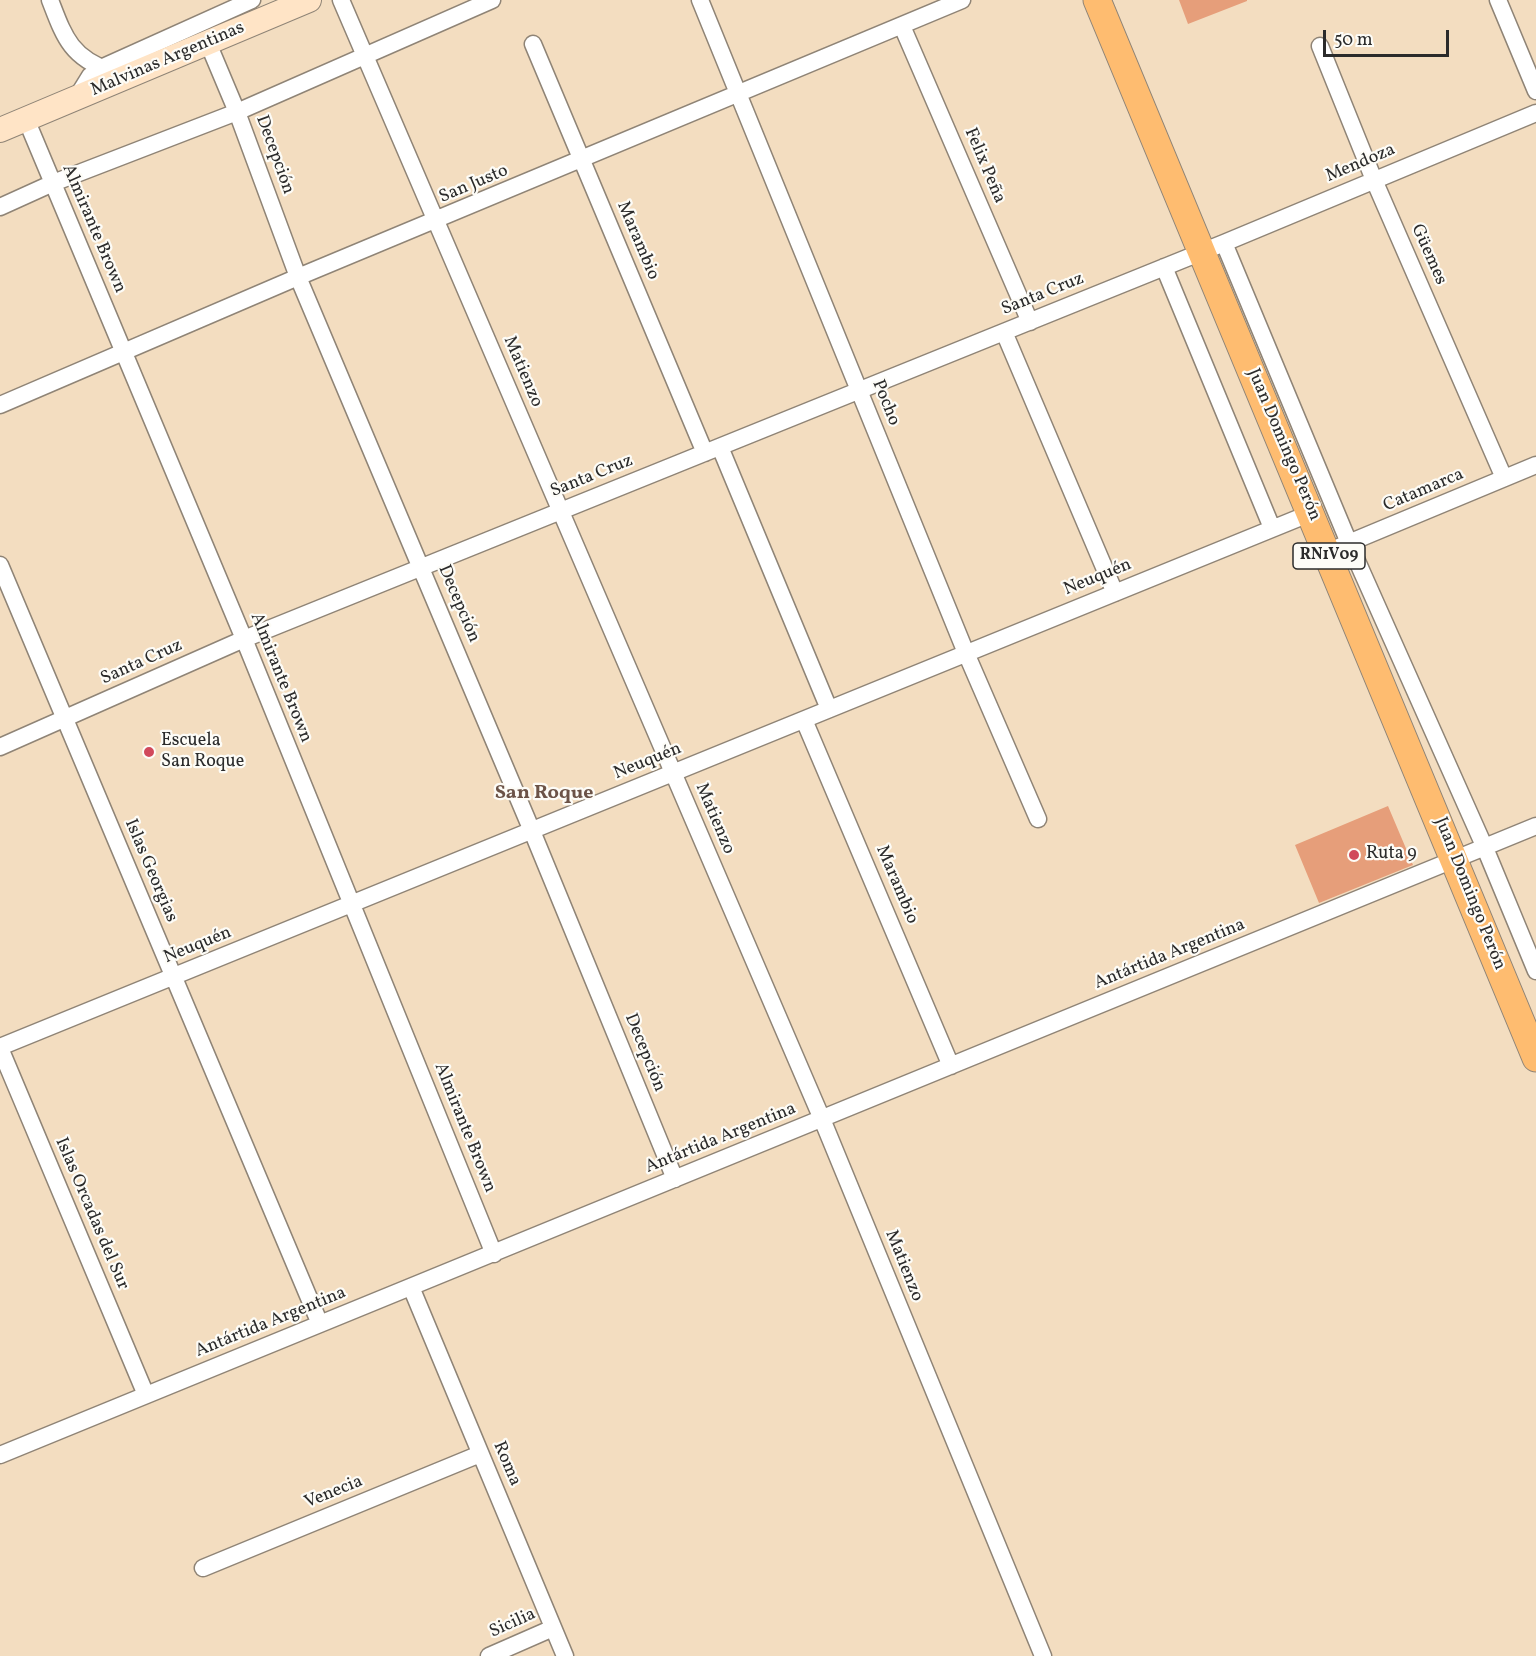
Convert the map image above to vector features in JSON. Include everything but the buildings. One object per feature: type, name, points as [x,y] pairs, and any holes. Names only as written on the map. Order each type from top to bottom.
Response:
[{"type":"main road","name":"Malvinas Argentinas","points":[[0,130],[208,43],[225,15],[309,0]]},
{"type":"main road","name":"Juan Domingo Perón","points":[[1096,0],[1213,248],[1311,513],[1338,548],[1456,859],[1536,1058]]},
{"type":"street","points":[[50,0],[65,39],[76,54],[101,68],[126,77]]},
{"type":"street","points":[[76,98],[90,76],[101,68],[225,15],[252,0]]},
{"type":"street","name":"Matienzo","points":[[341,0],[822,1119],[1043,1656]]},
{"type":"street","points":[[0,207],[53,183],[237,112],[492,0]]},
{"type":"street","name":"Pocho","points":[[700,0],[966,653],[1038,819]]},
{"type":"street","name":"San Justo","points":[[0,405],[298,277],[436,222],[963,0]]},
{"type":"street","points":[[1498,0],[1536,91]]},
{"type":"street","name":"Felix Peña","points":[[902,26],[1030,322]]},
{"type":"street","name":"Decepción","points":[[208,43],[237,112],[298,277],[422,567],[675,1179]]},
{"type":"street","name":"Marambio","points":[[533,44],[582,160],[829,709]]},
{"type":"street","name":"Güemes","points":[[1320,46],[1374,180],[1504,478]]},
{"type":"street","name":"Mendoza","points":[[1213,248],[1536,113]]},
{"type":"street","name":"Almirante Brown","points":[[26,119],[244,639],[494,1254]]},
{"type":"street","name":"Santa Cruz","points":[[0,747],[244,639],[1213,248]]},
{"type":"street","name":"Juan Domingo Perón","points":[[1213,248],[1338,548],[1485,848],[1536,971]]},
{"type":"street","points":[[1164,267],[1272,528]]},
{"type":"street","points":[[1004,332],[1115,593]]},
{"type":"street","name":"Catamarca","points":[[1338,548],[1536,465]]},
{"type":"street","name":"Neuquén","points":[[0,1047],[1311,513]]},
{"type":"street","name":"Islas Georgias","points":[[0,565],[320,1324]]},
{"type":"street","name":"Marambio","points":[[804,720],[951,1066]]},
{"type":"street","name":"Antártida Argentina","points":[[0,1455],[1536,826]]},
{"type":"street","name":"Islas Orcadas del Sur","points":[[0,1047],[146,1395]]},
{"type":"street","name":"Roma","points":[[411,1287],[565,1656]]},
{"type":"street","name":"Venecia","points":[[202,1568],[480,1454]]},
{"type":"street","name":"Sicilia","points":[[489,1656],[553,1628]]},
{"type":"place","name":"Escuela San Roque","points":[[149,752]]},
{"type":"place","name":"Ruta 9","points":[[1354,855]]},
{"type":"district","name":"San Roque","points":[[544,794]]}]
